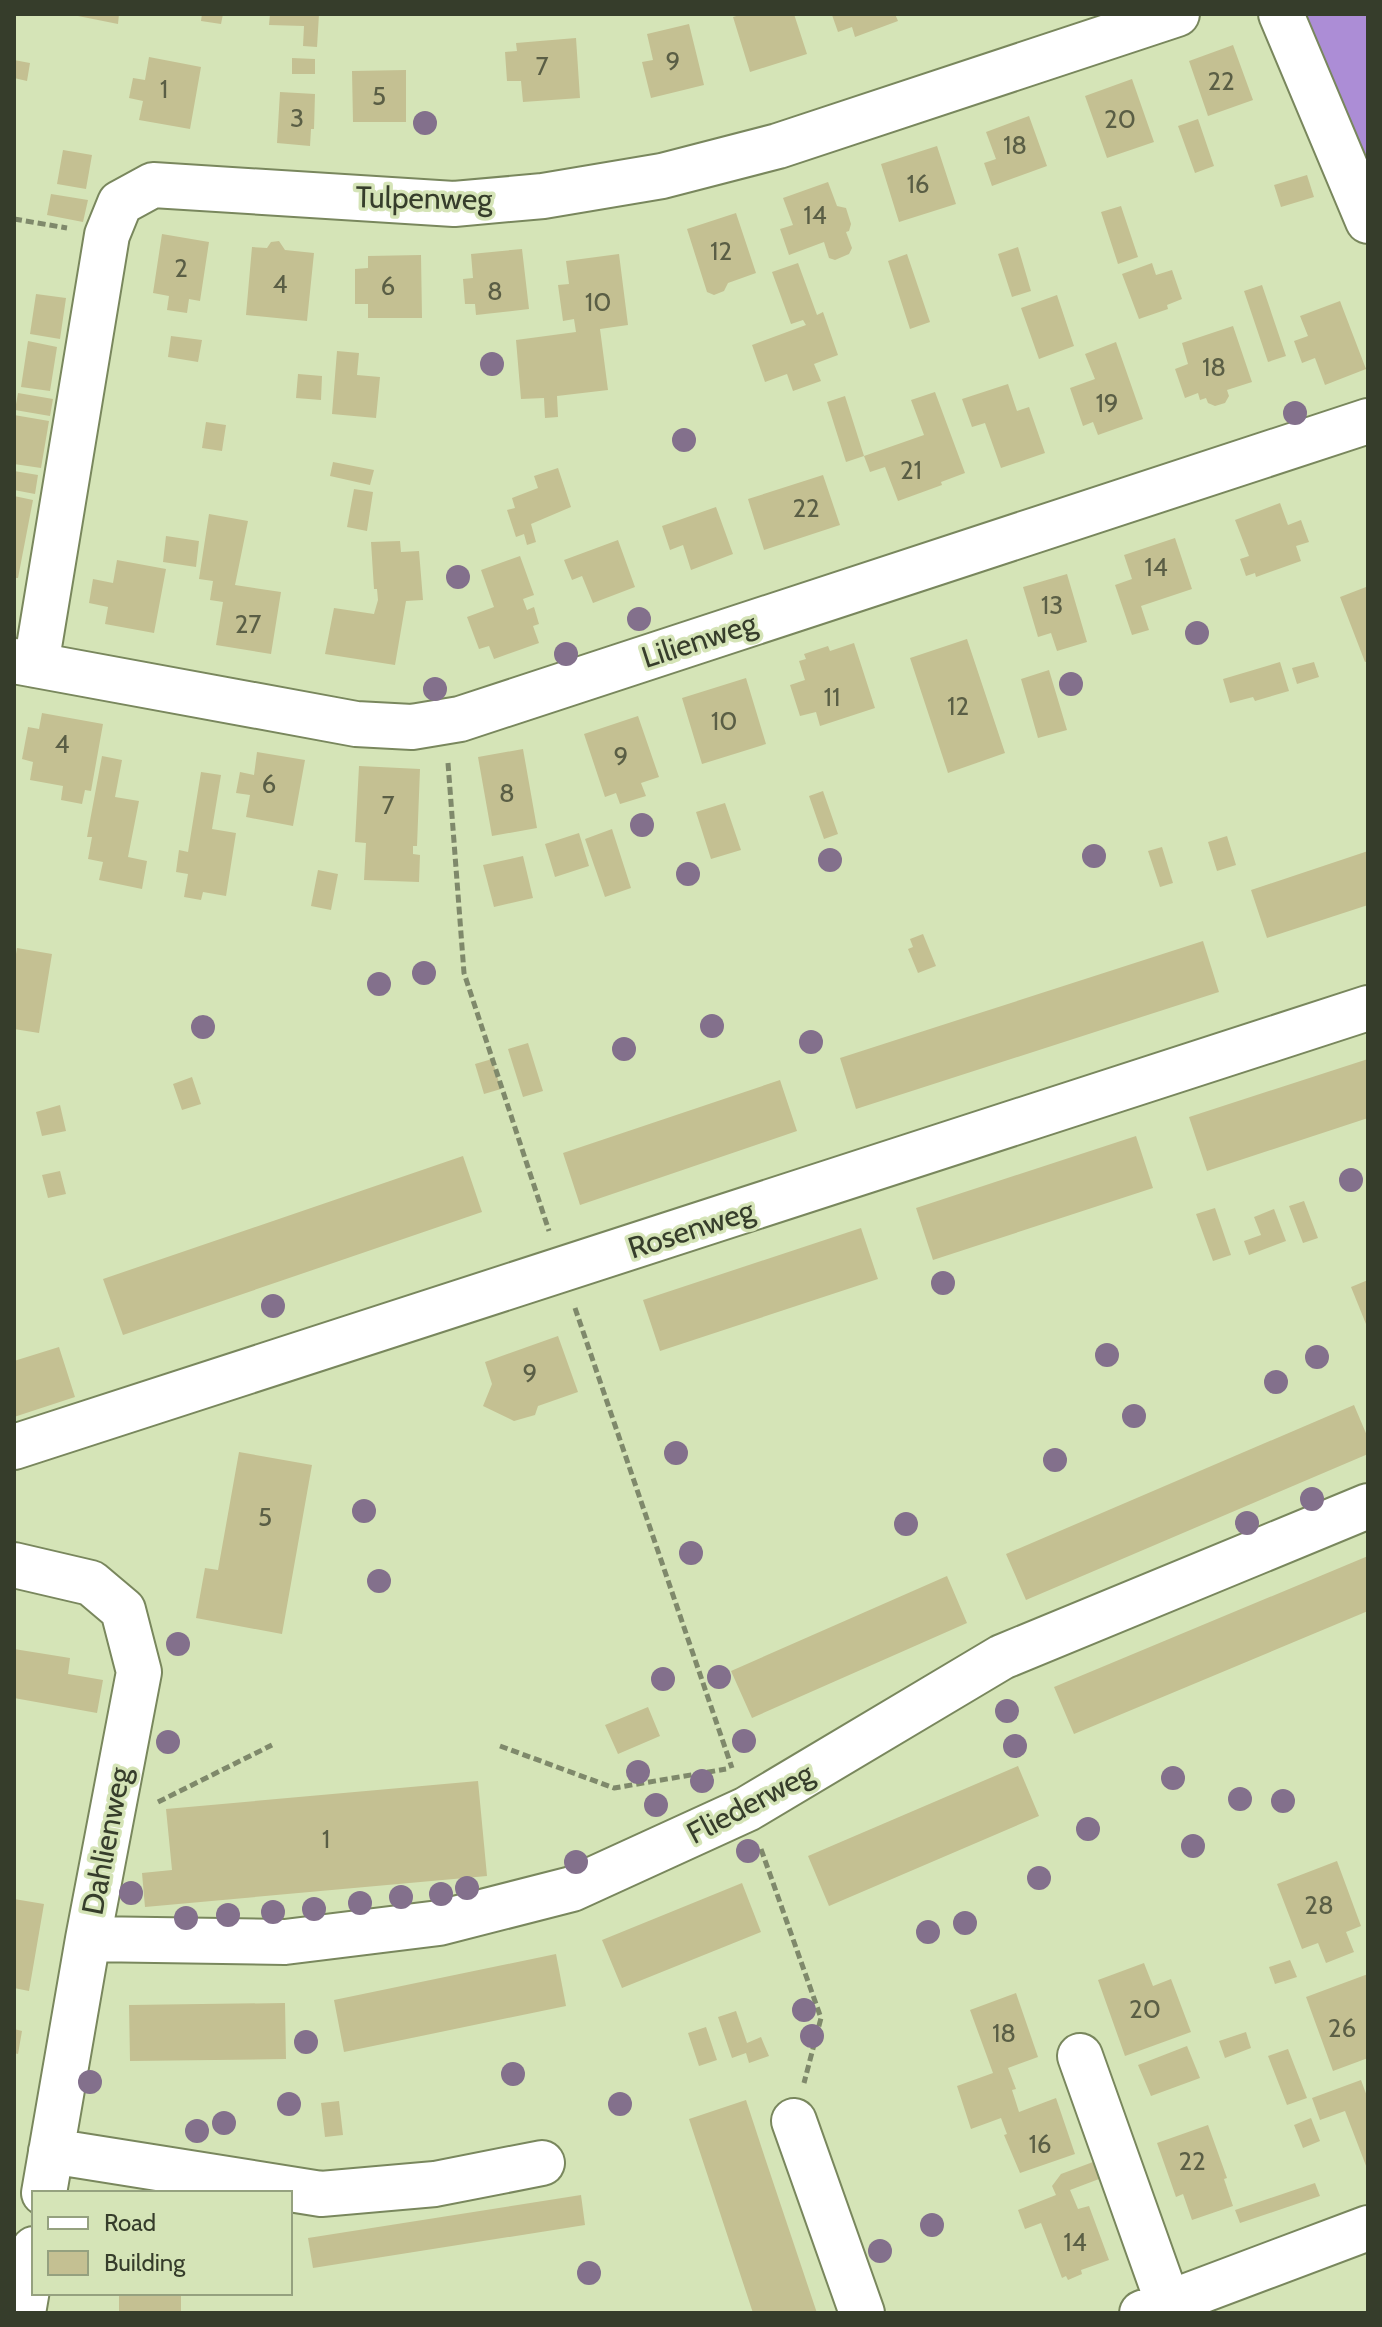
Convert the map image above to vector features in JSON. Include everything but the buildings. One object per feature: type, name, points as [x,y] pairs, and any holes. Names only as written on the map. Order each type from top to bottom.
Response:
[{"type":"street","name":"Tulpenweg","points":[[25,663],[107,235],[120,203],[153,185],[454,204],[543,196],[662,176],[778,146],[1177,14]]},
{"type":"street","points":[[1281,14],[1368,221]]},
{"type":"street","name":"Lilienweg","points":[[25,663],[356,724],[412,727],[448,721],[1368,421]]},
{"type":"street","name":"Rosenweg","points":[[14,1447],[1368,1008]]},
{"type":"street","name":"Fliederweg","points":[[88,1939],[285,1942],[439,1923],[572,1889],[747,1809],[1002,1657],[1368,1506]]},
{"type":"street","name":"Dahlienweg","points":[[14,1565],[91,1583],[123,1610],[139,1672],[44,2191]]},
{"type":"street","points":[[1080,2056],[1155,2308],[1368,2228]]},
{"type":"street","points":[[794,2121],[862,2313]]},
{"type":"street","points":[[51,2151],[321,2194],[435,2184],[542,2163]]},
{"type":"street","points":[[23,2313],[32,2261]]},
{"type":"path","points":[[14,219],[107,235]]},
{"type":"path","points":[[447,757],[464,973],[562,1271],[821,2018],[794,2121]]},
{"type":"path","points":[[109,1826],[272,1745]]},
{"type":"path","points":[[500,1746],[614,1788],[732,1768]]},
{"type":"shaded area","points":[[1303,14],[1368,14],[1368,165]]}]
